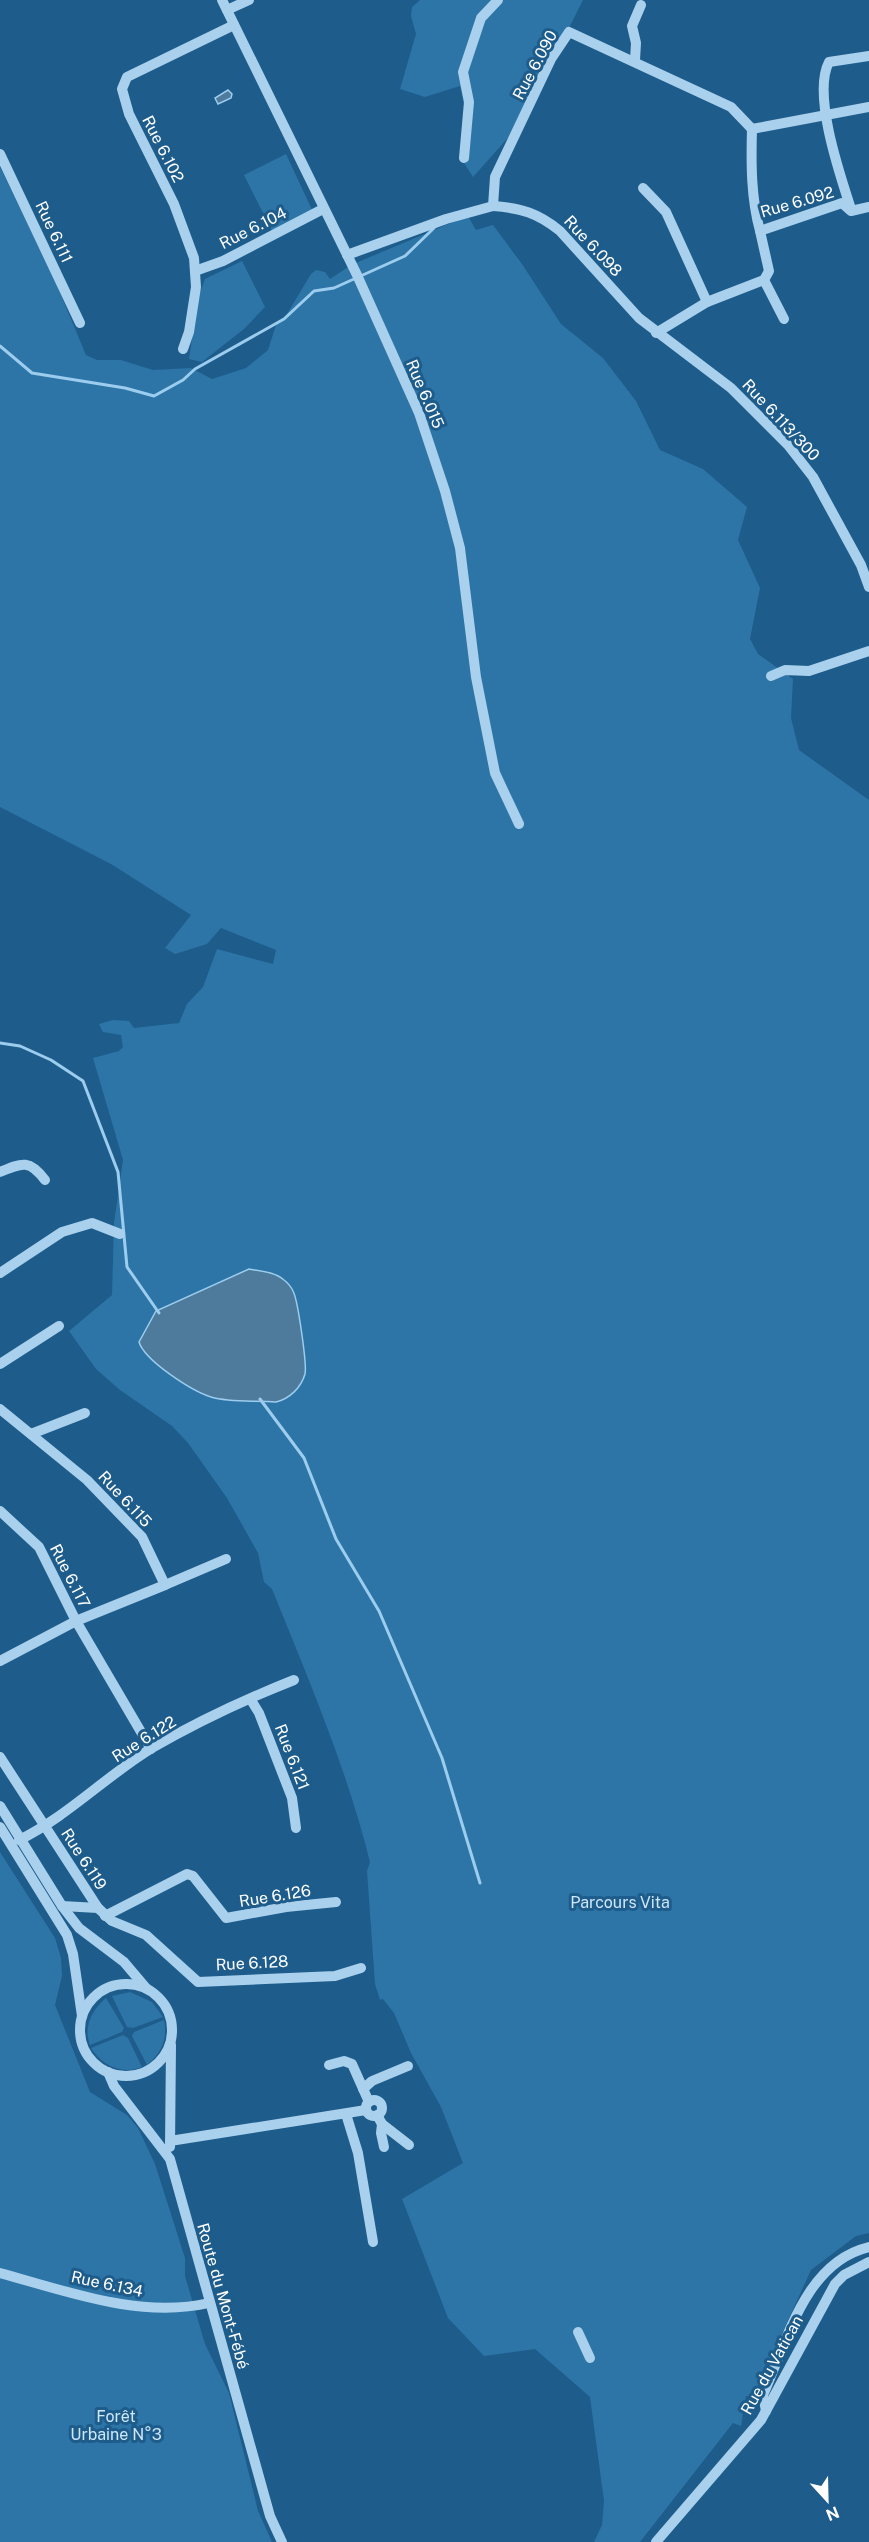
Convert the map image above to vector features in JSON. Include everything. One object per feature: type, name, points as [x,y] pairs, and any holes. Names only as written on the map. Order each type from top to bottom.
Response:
[{"type":"street","points":[[224,5],[249,0]]},
{"type":"street","points":[[464,158],[469,102],[463,72],[481,18],[498,0]]},
{"type":"street","name":"Rue 6.015","points":[[224,5],[357,275],[419,413],[445,491],[460,548],[476,677],[489,748],[500,786],[519,824]]},
{"type":"street","points":[[634,60],[636,43],[632,26],[641,5]]},
{"type":"street","name":"Rue 6.102","points":[[183,349],[189,332],[196,287],[187,234],[129,114],[122,89],[127,77],[234,25]]},
{"type":"street","name":"Rue 6.090","points":[[493,206],[495,177],[551,59],[569,32],[634,60],[731,107],[752,129]]},
{"type":"street","points":[[851,211],[826,117],[825,72],[829,62],[869,56]]},
{"type":"street","points":[[752,129],[826,117],[869,107]]},
{"type":"street","name":"Rue 6.092","points":[[752,129],[751,160],[755,215],[760,231],[842,203],[851,211],[869,207]]},
{"type":"street","name":"Rue 6.111","points":[[0,154],[80,323]]},
{"type":"street","points":[[643,188],[666,212],[707,302]]},
{"type":"street","points":[[347,255],[446,219],[493,206]]},
{"type":"street","name":"Rue 6.098","points":[[493,206],[517,208],[543,216],[560,231],[656,333]]},
{"type":"street","name":"Rue 6.104","points":[[195,271],[223,261],[323,209]]},
{"type":"street","points":[[656,333],[707,302],[764,280],[769,271],[760,231]]},
{"type":"street","points":[[764,280],[784,319]]},
{"type":"street","name":"Rue 6.113/300","points":[[656,333],[731,388],[788,445],[813,477],[861,565],[869,588]]},
{"type":"street","points":[[771,676],[785,670],[809,671],[869,651]]},
{"type":"street","points":[[0,1172],[29,1164],[35,1166],[45,1180]]},
{"type":"street","points":[[0,1273],[62,1232],[92,1222],[120,1234]]},
{"type":"street","points":[[0,1364],[59,1326]]},
{"type":"street","name":"Rue 6.115","points":[[0,1409],[87,1480],[142,1537],[165,1585]]},
{"type":"street","points":[[31,1434],[86,1413]]},
{"type":"street","name":"Rue 6.117","points":[[0,1511],[39,1547],[76,1621],[0,1661]]},
{"type":"street","points":[[151,1749],[76,1621],[226,1559]]},
{"type":"street","name":"Rue 6.122","points":[[19,1840],[45,1827],[151,1749],[261,1693],[294,1680]]},
{"type":"street","name":"Rue 6.121","points":[[251,1700],[259,1713],[292,1798],[296,1828]]},
{"type":"street","points":[[0,1757],[45,1827]]},
{"type":"street","points":[[0,1806],[19,1840],[79,1928],[124,1962],[147,1988],[157,1995],[168,2010],[172,2027],[170,2159]]},
{"type":"street","points":[[0,1827],[67,1935],[73,1954],[82,2016],[80,2033],[84,2049],[90,2060],[108,2072],[128,2076],[147,2071],[167,2052],[172,2039]]},
{"type":"street","name":"Rue 6.119","points":[[45,1827],[101,1912]]},
{"type":"street","name":"Rue 6.126","points":[[101,1912],[187,1874],[193,1876],[226,1918],[286,1907],[336,1902]]},
{"type":"street","name":"Rue 6.128","points":[[62,1906],[101,1912],[146,1935],[198,1982],[335,1976],[361,1968]]},
{"type":"street","points":[[82,2016],[93,1998],[105,1989],[119,1984],[133,1984],[147,1988]]},
{"type":"street","points":[[329,2065],[344,2061],[352,2064],[371,2116],[380,2120],[409,2145]]},
{"type":"street","points":[[363,2089],[372,2081],[408,2066]]},
{"type":"street","name":"Route du Mont-Fébé","points":[[108,2072],[114,2086],[170,2159],[208,2303],[270,2516],[282,2542]]},
{"type":"street","points":[[170,2141],[310,2117],[346,2114],[368,2106]]},
{"type":"street","points":[[346,2114],[358,2153],[373,2242]]},
{"type":"street","points":[[380,2120],[384,2147]]},
{"type":"street","points":[[766,2411],[763,2395],[811,2286],[831,2266],[852,2253],[869,2247]]},
{"type":"street","name":"Rue du Vatican","points":[[656,2542],[742,2444],[766,2411],[835,2284],[844,2275],[869,2262]]},
{"type":"street","name":"Rue 6.134","points":[[0,2273],[80,2295],[144,2307],[175,2310],[208,2303]]},
{"type":"street","points":[[578,2332],[590,2358]]},
{"type":"green space","points":[[420,0],[583,0],[522,122],[473,177],[464,163],[467,119],[460,86],[425,97],[400,89],[416,34],[411,16],[412,7]]},
{"type":"green space","points":[[286,154],[314,214],[274,235],[244,175]]},
{"type":"green space","name":"Parcours Vita","points":[[0,167],[53,276],[86,355],[97,360],[121,360],[153,370],[191,368],[212,379],[246,368],[268,350],[276,325],[284,319],[311,274],[316,270],[325,272],[330,279],[351,265],[458,220],[469,218],[476,230],[493,225],[522,264],[561,324],[603,358],[636,401],[660,450],[703,469],[747,507],[738,540],[760,588],[750,639],[758,654],[793,679],[791,718],[799,750],[869,800],[869,2233],[856,2236],[811,2270],[769,2362],[758,2398],[746,2396],[741,2426],[733,2423],[640,2542],[594,2542],[602,2525],[604,2501],[590,2397],[535,2349],[484,2356],[448,2318],[402,2199],[463,2163],[441,2107],[411,2053],[394,2013],[383,1999],[380,2000],[375,1984],[367,1871],[370,1862],[361,1827],[326,1724],[272,1589],[264,1582],[258,1553],[227,1498],[188,1443],[172,1426],[120,1390],[96,1369],[69,1331],[112,1295],[114,1223],[123,1160],[93,1058],[119,1051],[123,1047],[121,1035],[103,1032],[99,1024],[113,1020],[129,1021],[134,1028],[179,1023],[187,1004],[203,987],[217,949],[273,964],[276,950],[221,928],[207,944],[175,954],[165,948],[191,915],[111,864],[0,807]]},
{"type":"green space","points":[[242,261],[265,307],[244,329],[202,362],[189,359],[198,298],[205,279]]},
{"type":"green space","name":"Forêt Urbaine N°3","points":[[0,1852],[55,1938],[61,1958],[62,1976],[55,2005],[90,2092],[127,2115],[138,2128],[155,2164],[185,2258],[185,2276],[205,2344],[229,2393],[258,2511],[272,2542],[0,2542]]},
{"type":"green space","points":[[130,1992],[152,2002],[163,2017],[133,2028],[127,2027],[112,1996]]},
{"type":"green space","points":[[106,1998],[124,2028],[122,2032],[90,2045],[88,2025],[90,2019]]},
{"type":"green space","points":[[164,2020],[163,2045],[147,2065],[132,2036],[134,2032]]},
{"type":"green space","points":[[123,2035],[128,2038],[142,2067],[127,2070],[113,2067],[101,2060],[91,2048]]},
{"type":"shaded area","points":[[228,90],[232,94],[231,98],[218,104],[215,98]]},
{"type":"shaded area","points":[[249,1269],[280,1277],[292,1290],[297,1306],[305,1374],[301,1384],[294,1392],[276,1402],[227,1400],[203,1394],[159,1366],[143,1350],[139,1342],[156,1311]]},
{"type":"waterway","points":[[0,346],[32,373],[125,388],[154,396],[183,380],[195,369],[284,319],[314,291],[334,288],[405,256],[434,228]]},
{"type":"waterway","points":[[0,1043],[20,1046],[51,1060],[83,1081],[118,1172],[127,1267],[159,1313]]},
{"type":"waterway","points":[[260,1399],[304,1458],[336,1539],[379,1611],[442,1758],[480,1883]]}]
